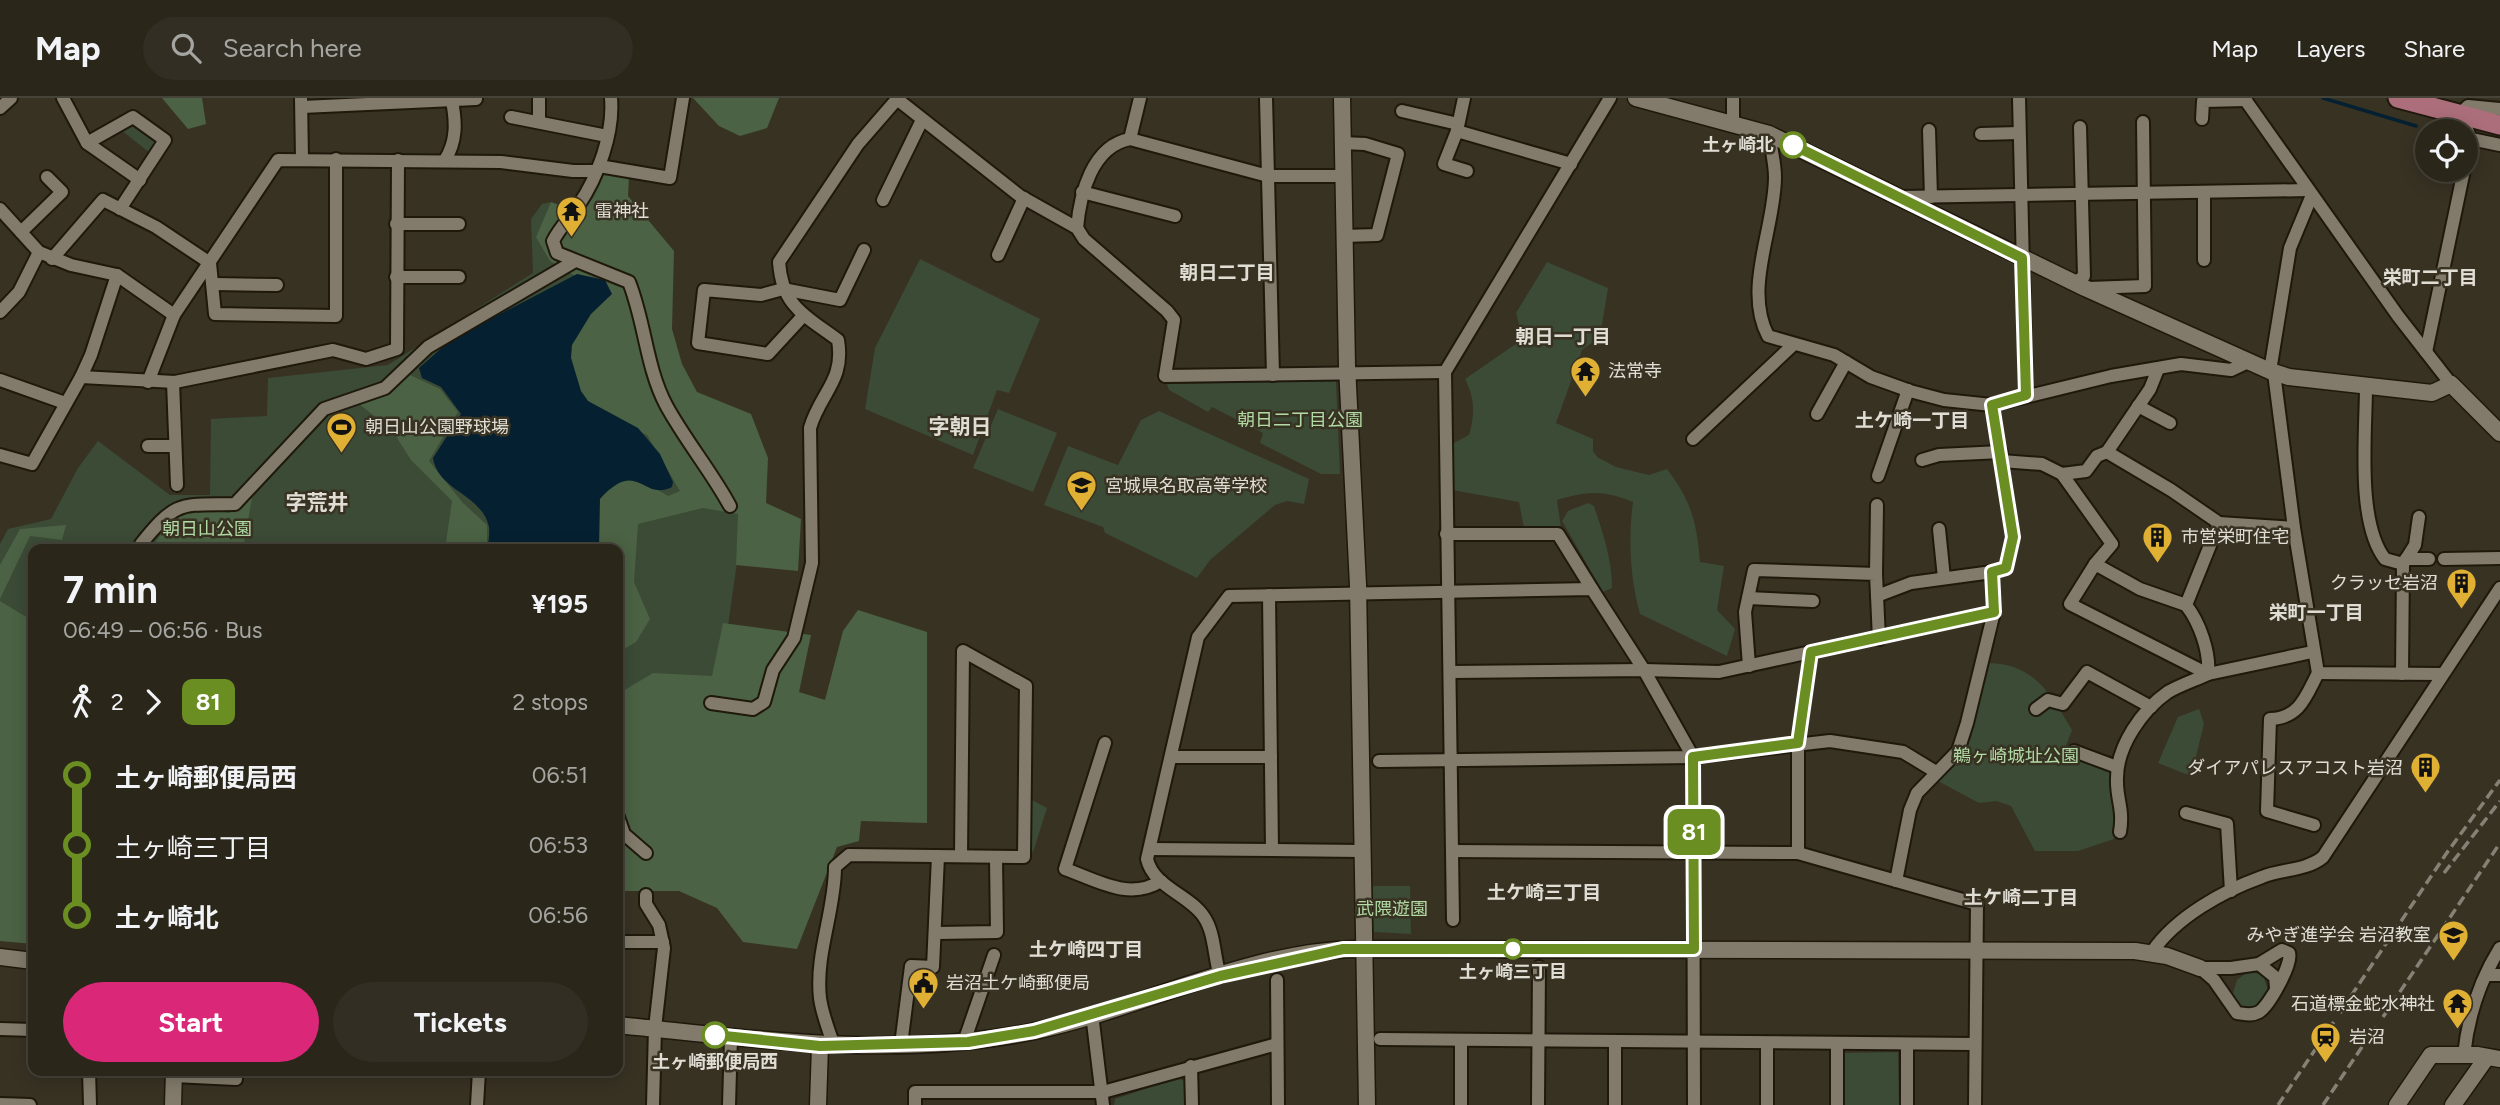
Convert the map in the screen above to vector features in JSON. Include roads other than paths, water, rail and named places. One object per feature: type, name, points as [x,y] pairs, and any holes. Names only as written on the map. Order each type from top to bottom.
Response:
[{"type":"main road","points":[[2398,98],[2500,125]]},
{"type":"street","points":[[0,108],[12,98]]},
{"type":"street","points":[[63,98],[87,143],[140,180]]},
{"type":"street","points":[[539,98],[539,121]]},
{"type":"street","points":[[611,98],[607,136],[597,168],[579,205],[554,241],[557,253],[629,282],[642,319],[652,371],[667,405],[730,506]]},
{"type":"street","points":[[148,382],[174,315],[278,160],[444,160],[597,168],[670,178],[683,98]]},
{"type":"street","points":[[1130,139],[1140,98]]},
{"type":"street","points":[[1266,98],[1273,375]]},
{"type":"street","points":[[1342,98],[1347,374],[1358,594],[1367,1105]]},
{"type":"street","points":[[1464,98],[1444,164],[1467,171]]},
{"type":"street","points":[[1453,920],[1444,372],[1610,98]]},
{"type":"street","points":[[1636,98],[1733,122],[1769,134],[2080,286],[2272,372],[2288,377],[2432,393],[2451,384]]},
{"type":"street","points":[[1732,98],[1733,122]]},
{"type":"street","points":[[2019,98],[2026,395]]},
{"type":"street","points":[[302,159],[301,103],[476,99]]},
{"type":"street","points":[[711,703],[753,709],[764,702],[773,670],[794,638],[811,563],[813,533],[810,428],[815,412],[836,381],[841,355],[838,340],[803,316],[783,289],[779,262],[799,228],[858,144],[897,99],[1024,198],[1077,228],[1084,239],[1174,320],[1165,376],[1444,372]]},
{"type":"street","points":[[2202,119],[2203,101],[2245,99],[2426,352],[2451,384],[2500,433]]},
{"type":"street","points":[[444,160],[452,149],[456,129],[452,101]]},
{"type":"street","points":[[2462,119],[2460,114],[2468,106],[2500,109]]},
{"type":"street","points":[[1402,111],[1571,164]]},
{"type":"street","points":[[87,143],[133,117],[165,140],[120,209]]},
{"type":"street","points":[[511,117],[607,136]]},
{"type":"street","points":[[883,200],[922,120]]},
{"type":"street","points":[[2080,286],[2145,286],[2143,122]]},
{"type":"street","points":[[2080,127],[2084,275],[2080,286]]},
{"type":"street","points":[[1929,130],[1931,197]]},
{"type":"street","points":[[1980,134],[2020,133]]},
{"type":"street","points":[[1769,134],[1775,177],[1761,271],[1760,320],[1768,336],[1834,355],[1871,377],[1908,390],[1944,400],[1992,405],[2026,395],[2181,364],[2231,370],[2248,362]]},
{"type":"street","points":[[1077,228],[1083,192],[1104,153],[1117,141],[1130,139],[1268,176],[1342,176]]},
{"type":"street","points":[[2478,140],[2500,145]]},
{"type":"street","points":[[1342,143],[1365,144],[1398,154],[1377,235],[1343,236]]},
{"type":"street","points":[[52,259],[103,200],[156,227],[210,262],[215,314],[336,316],[336,159]]},
{"type":"street","points":[[81,377],[173,382],[333,350],[366,359],[397,349],[398,160]]},
{"type":"street","points":[[21,232],[62,192],[47,177]]},
{"type":"street","points":[[2426,352],[2461,182]]},
{"type":"street","points":[[1083,192],[1175,216]]},
{"type":"street","points":[[2204,192],[2204,260]]},
{"type":"street","points":[[1901,197],[2310,192]]},
{"type":"street","points":[[2310,192],[2290,248],[2272,372],[2312,652],[2318,673],[2298,711],[2282,719],[2270,719],[2267,811],[2314,825]]},
{"type":"street","points":[[998,255],[1024,198]]},
{"type":"street","points":[[0,209],[39,252],[52,259],[117,275],[174,315]]},
{"type":"street","points":[[396,224],[459,224]]},
{"type":"street","points":[[803,316],[768,354],[698,343],[704,290],[761,295],[783,289],[840,300],[864,250]]},
{"type":"street","points":[[0,312],[19,292],[39,252]]},
{"type":"street","points":[[141,544],[173,509],[193,503],[235,505],[324,409],[385,388],[428,347],[575,261]]},
{"type":"street","points":[[0,455],[32,464],[91,355],[117,275]]},
{"type":"street","points":[[397,277],[459,277]]},
{"type":"street","points":[[214,284],[276,285]]},
{"type":"street","points":[[1693,439],[1793,345]]},
{"type":"street","points":[[1817,414],[1846,362]]},
{"type":"street","points":[[2062,474],[2086,471],[2097,456],[2107,452],[2138,406],[2158,369]]},
{"type":"street","points":[[0,380],[65,403]]},
{"type":"street","points":[[173,382],[177,485]]},
{"type":"street","points":[[2366,386],[2366,480],[2373,534],[2385,559],[2429,559]]},
{"type":"street","points":[[1878,477],[1908,390]]},
{"type":"street","points":[[1877,596],[1911,583],[2006,568],[2013,537],[1992,405]]},
{"type":"street","points":[[2138,406],[2171,423]]},
{"type":"street","points":[[148,446],[175,446]]},
{"type":"street","points":[[2107,452],[2171,490],[2219,523],[2294,528]]},
{"type":"street","points":[[1922,460],[1939,455],[2001,457],[2042,464],[2062,474],[2112,544],[2070,604],[2208,674]]},
{"type":"street","points":[[1877,505],[1879,639]]},
{"type":"street","points":[[2402,674],[2404,561],[2415,545],[2418,517]]},
{"type":"street","points":[[2186,606],[2219,523]]},
{"type":"street","points":[[1939,529],[1944,578]]},
{"type":"street","points":[[1446,534],[1558,534],[1644,670],[1693,757],[1694,1105]]},
{"type":"street","points":[[2444,559],[2500,558]]},
{"type":"street","points":[[2095,565],[2140,589],[2186,606],[2195,617],[2209,661],[2208,674]]},
{"type":"street","points":[[1749,666],[1745,612],[1754,569],[1876,574]]},
{"type":"street","points":[[1896,881],[1909,810],[1917,793],[1958,751],[1994,612],[1992,572]]},
{"type":"street","points":[[2152,953],[2178,924],[2231,891],[2262,876],[2316,863],[2323,857],[2500,588]]},
{"type":"street","points":[[1220,976],[1204,916],[1161,881],[1149,867],[1150,849],[1198,637],[1229,596],[1592,589]]},
{"type":"street","points":[[1269,596],[1272,850]]},
{"type":"street","points":[[1748,598],[1813,601]]},
{"type":"street","points":[[1451,672],[1719,672],[1994,612]]},
{"type":"street","points":[[818,1105],[827,1046],[820,998],[825,933],[835,898],[835,867],[849,855],[1024,857],[1026,687],[963,651],[961,856]]},
{"type":"street","points":[[1798,853],[1798,743],[1811,652]]},
{"type":"street","points":[[2120,832],[2123,812],[2116,781],[2118,766],[2126,741],[2151,707],[2169,691],[2208,674],[2312,652]]},
{"type":"street","points":[[2036,709],[2048,700],[2063,704],[2087,672],[2151,707]]},
{"type":"street","points":[[2318,673],[2441,674]]},
{"type":"street","points":[[1379,761],[1693,757],[1830,741],[1903,751],[1936,772]]},
{"type":"street","points":[[1105,743],[1066,869],[1129,891],[1145,891],[1161,881]]},
{"type":"street","points":[[2074,751],[2118,766]]},
{"type":"street","points":[[1171,757],[1271,757]]},
{"type":"street","points":[[2186,813],[2227,824],[2231,891]]},
{"type":"street","points":[[623,831],[646,853]]},
{"type":"street","points":[[1150,849],[1362,851]]},
{"type":"street","points":[[1453,851],[1798,853],[1977,904],[1975,1105]]},
{"type":"street","points":[[901,1045],[911,966],[933,968],[937,933],[938,856]]},
{"type":"street","points":[[937,933],[997,932],[996,858]]},
{"type":"street","points":[[646,895],[646,904],[659,925],[663,942],[655,1028],[653,1105]]},
{"type":"street","points":[[623,942],[663,942]]},
{"type":"street","points":[[2464,1055],[2468,1026],[2486,975],[2500,948]]},
{"type":"street","points":[[623,1025],[827,1046],[964,1042],[1034,1031],[1220,976],[1320,952],[1364,949],[1976,950],[2152,953],[2200,968],[2259,964],[2277,951],[2289,953],[2290,965],[2262,1011],[2247,1015],[2237,1013],[2214,979],[2200,968]]},
{"type":"street","points":[[964,1042],[994,955]]},
{"type":"street","points":[[0,957],[28,960]]},
{"type":"street","points":[[2259,964],[2275,977],[2276,988]]},
{"type":"street","points":[[1538,1105],[1539,967]]},
{"type":"street","points":[[2486,975],[2500,975]]},
{"type":"street","points":[[1277,980],[1278,1105]]},
{"type":"street","points":[[1092,1014],[1103,1098]]},
{"type":"street","points":[[0,1029],[28,1030]]},
{"type":"street","points":[[729,1105],[731,1037]]},
{"type":"street","points":[[1380,1040],[1974,1044]]},
{"type":"street","points":[[1461,1040],[1461,1105]]},
{"type":"street","points":[[1615,1043],[1615,1105]]},
{"type":"street","points":[[1766,1105],[1767,1043]]},
{"type":"street","points":[[915,1105],[915,1091],[1103,1098],[1191,1066],[1277,1044]]},
{"type":"street","points":[[1837,1044],[1837,1105]]},
{"type":"street","points":[[1907,1044],[1907,1105]]},
{"type":"street","points":[[2397,1105],[2431,1055],[2494,1058]]},
{"type":"street","points":[[2453,1105],[2494,1058]]},
{"type":"street","points":[[1191,1066],[1192,1105]]},
{"type":"street","points":[[89,1076],[90,1105]]},
{"type":"street","points":[[173,1105],[174,1076]]},
{"type":"street","points":[[205,1076],[236,1079]]},
{"type":"street","points":[[477,1105],[479,1076]]},
{"type":"street","points":[[0,1104],[30,1105]]},
{"type":"water","points":[[577,274],[605,280],[612,294],[591,314],[572,345],[571,358],[581,391],[588,401],[638,428],[660,454],[673,482],[672,487],[653,489],[632,481],[613,487],[600,499],[599,544],[488,544],[489,527],[485,516],[470,499],[443,478],[433,458],[461,414],[441,387],[422,378],[419,368],[452,339]]},
{"type":"waterway","points":[[2323,98],[2415,126]]},
{"type":"railway","points":[[2351,996],[2446,854],[2500,780]]},
{"type":"railway","points":[[2444,873],[2500,801]]},
{"type":"railway","points":[[2383,1017],[2500,843]]},
{"type":"railway","points":[[2340,1013],[2345,1005]]},
{"type":"railway","points":[[2278,1105],[2335,1020]]},
{"type":"railway","points":[[2371,1034],[2376,1027]]},
{"type":"railway","points":[[2323,1105],[2366,1041]]},
{"type":"place","name":"土ヶ崎北","points":[[1793,145]]},
{"type":"place","name":"雷神社","points":[[572,238]]},
{"type":"place","name":"法常寺","points":[[1585,398]]},
{"type":"place","name":"朝日山公園野球場","points":[[342,454]]},
{"type":"place","name":"宮城県名取高等学校","points":[[1082,513]]},
{"type":"place","name":"市営栄町住宅","points":[[2158,564]]},
{"type":"place","name":"クラッセ岩沼","points":[[2461,610]]},
{"type":"place","name":"ダイアパレスアコスト岩沼","points":[[2426,795]]},
{"type":"place","name":"土ヶ崎三丁目","points":[[1513,949]]},
{"type":"place","name":"みやぎ進学会 岩沼教室","points":[[2454,962]]},
{"type":"place","name":"岩沼土ケ崎郵便局","points":[[923,1010]]},
{"type":"place","name":"石道標金蛇水神社","points":[[2458,1031]]},
{"type":"place","name":"土ヶ崎郵便局西","points":[[715,1035]]},
{"type":"place","name":"岩沼","points":[[2326,1064]]},
{"type":"district","name":"朝日二丁目","points":[[1227,272]]},
{"type":"district","name":"栄町二丁目","points":[[2430,277]]},
{"type":"district","name":"朝日一丁目","points":[[1563,336]]},
{"type":"district","name":"土ケ崎一丁目","points":[[1912,420]]},
{"type":"district","name":"字朝日","points":[[960,426]]},
{"type":"district","name":"字荒井","points":[[317,502]]},
{"type":"district","name":"栄町一丁目","points":[[2316,612]]},
{"type":"district","name":"土ケ崎三丁目","points":[[1544,892]]},
{"type":"district","name":"土ケ崎二丁目","points":[[2021,897]]},
{"type":"district","name":"土ケ崎四丁目","points":[[1086,949]]},
{"type":"park label","name":"朝日二丁目公園","points":[[1300,420]]},
{"type":"park label","name":"朝日山公園","points":[[207,529]]},
{"type":"park label","name":"鵜ヶ崎城址公園","points":[[2016,756]]},
{"type":"park label","name":"武隈遊園","points":[[1392,909]]}]
